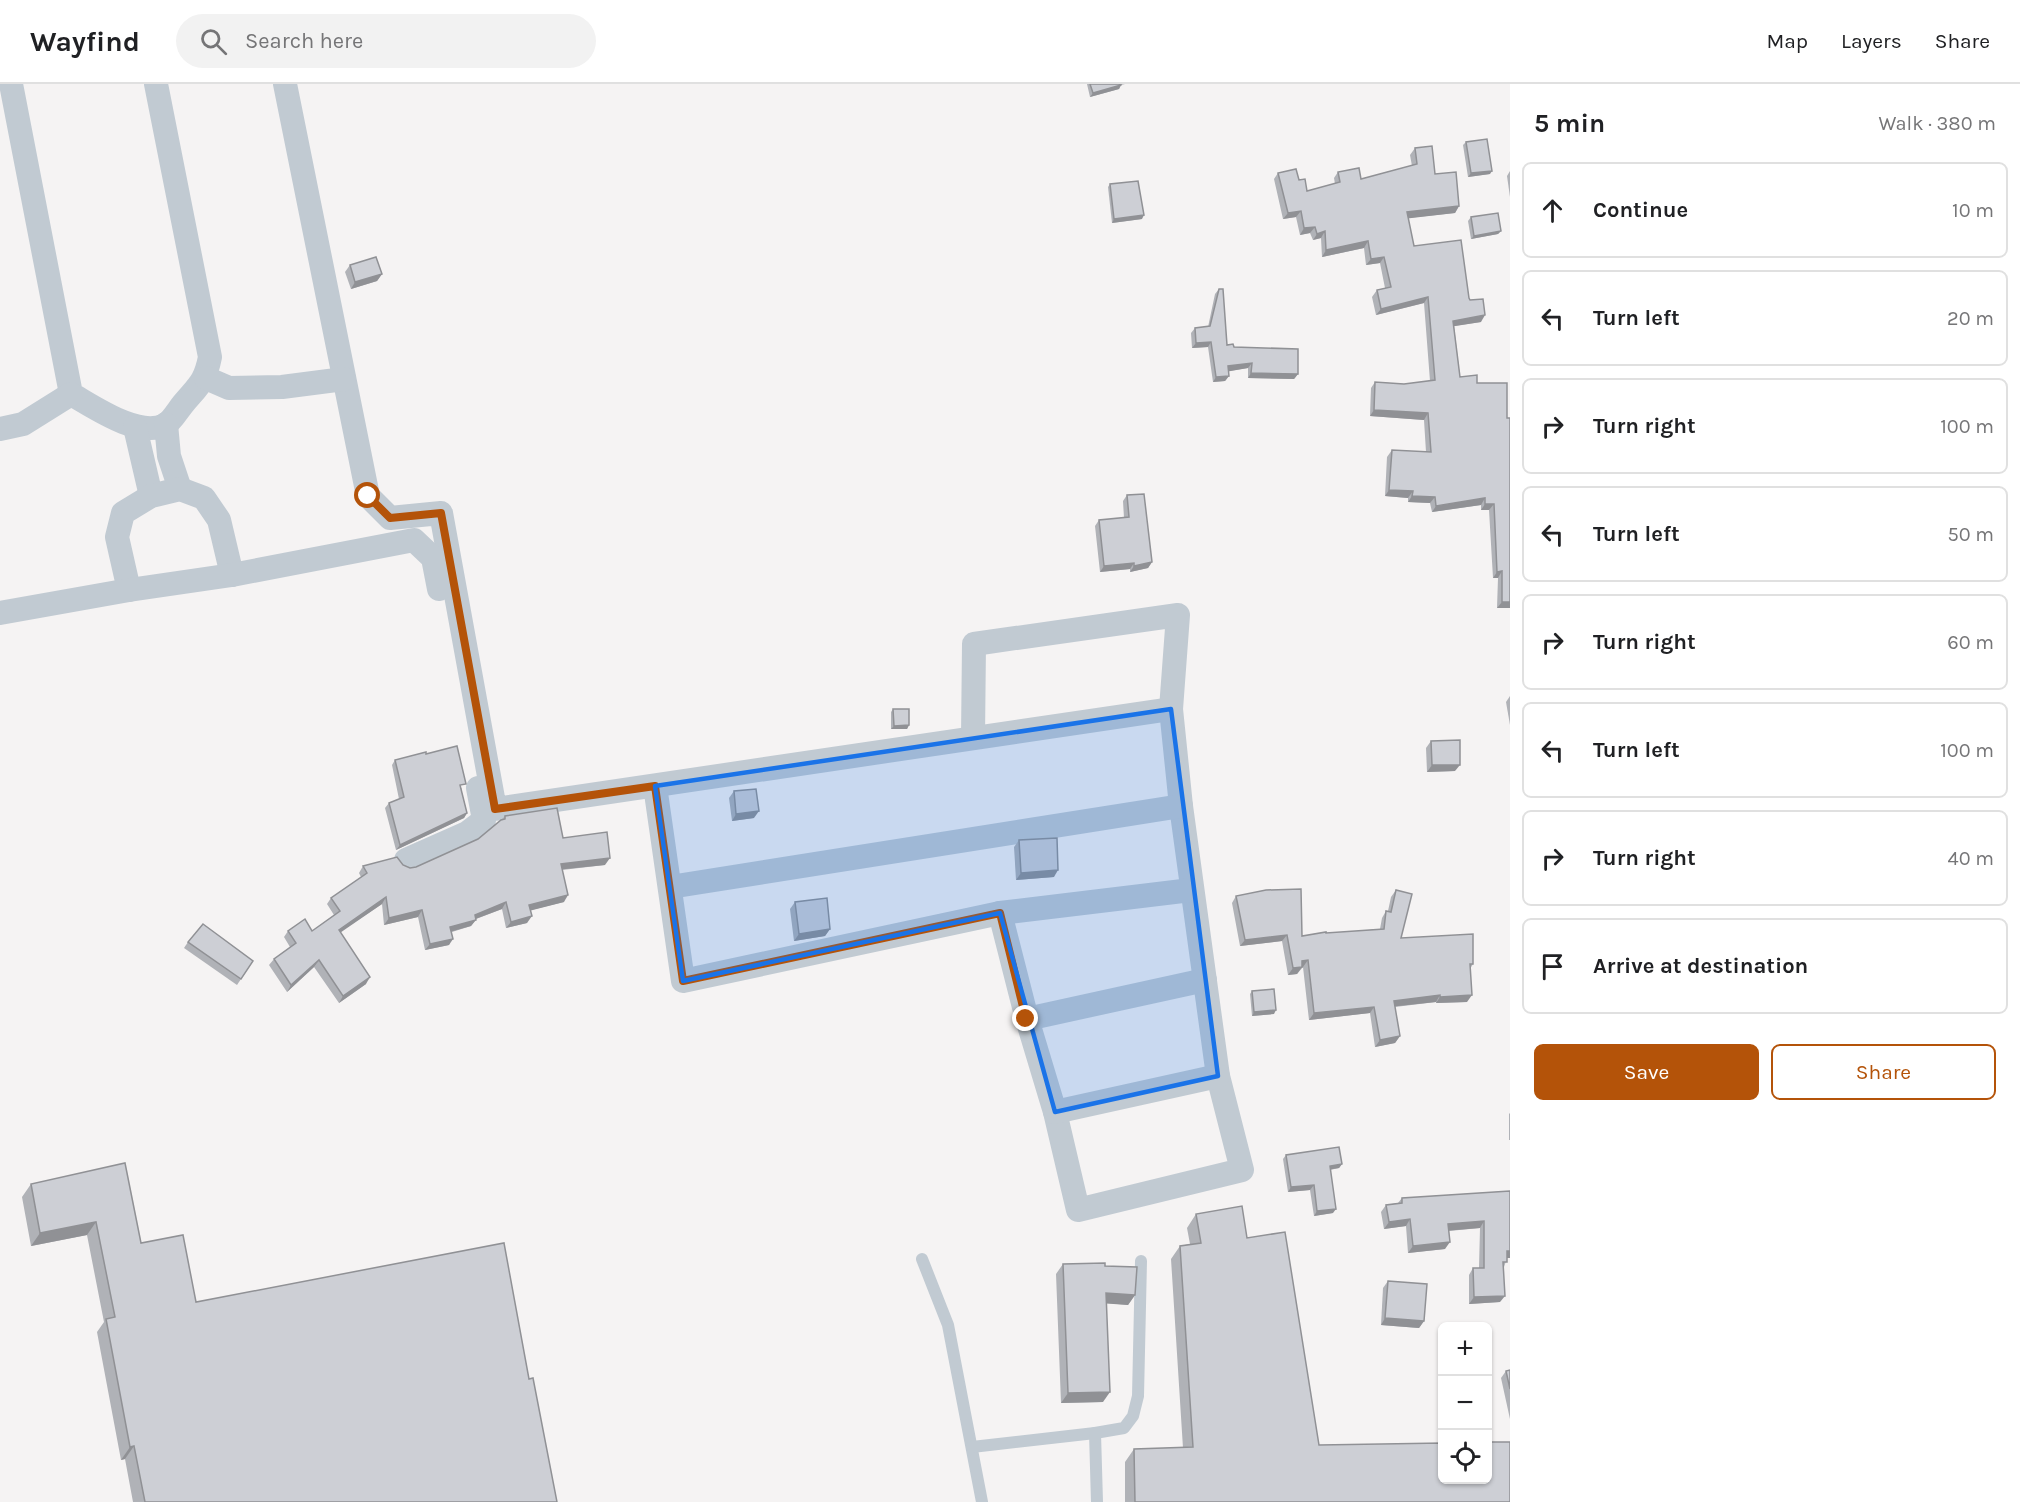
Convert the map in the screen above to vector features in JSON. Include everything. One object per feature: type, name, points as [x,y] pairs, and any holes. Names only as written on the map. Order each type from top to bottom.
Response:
[{"type":"street","points":[[11,84],[70,394]]},
{"type":"street","points":[[70,394],[135,427],[152,428],[166,424],[206,378],[210,357],[156,84]]},
{"type":"street","points":[[285,84],[368,496],[390,518],[441,513],[495,809],[1171,709]]},
{"type":"street","points":[[206,378],[229,388],[282,387],[344,379]]},
{"type":"street","points":[[0,429],[23,424],[70,394]]},
{"type":"street","points":[[166,424],[170,456],[180,489]]},
{"type":"street","points":[[135,427],[151,496]]},
{"type":"street","points":[[129,590],[117,537],[123,513],[151,496],[180,489],[204,498],[219,520],[232,576]]},
{"type":"street","points":[[0,613],[129,590],[232,576],[414,540],[433,558],[484,820],[467,833],[406,860]]},
{"type":"street","points":[[973,737],[974,644],[1178,615],[1171,709],[1181,807],[1218,1076],[1242,1170],[1078,1210],[1055,1112],[1026,1019],[1000,913]]},
{"type":"street","points":[[655,786],[683,981],[1000,913],[1191,890]]},
{"type":"street","points":[[670,887],[1181,807]]},
{"type":"street","points":[[1026,1019],[1205,980]]},
{"type":"street","points":[[1055,1112],[1218,1076]]},
{"type":"lane","points":[[922,1259],[948,1325],[982,1502]]},
{"type":"lane","points":[[972,1447],[1124,1428],[1133,1416],[1138,1396],[1141,1261]]},
{"type":"lane","points":[[1095,1433],[1097,1502]]},
{"type":"highlighted area","points":[[1171,709],[1218,1076],[1055,1112],[1000,913],[683,981],[655,786]]},
{"type":"building","points":[[1090,84],[1121,84],[1121,85],[1093,93]]},
{"type":"building","points":[[1487,139],[1492,171],[1471,173],[1466,142]]},
{"type":"building","points":[[1432,146],[1435,174],[1456,172],[1459,206],[1407,212],[1414,246],[1461,240],[1469,298],[1470,300],[1483,299],[1485,315],[1453,321],[1460,377],[1477,375],[1477,383],[1507,383],[1507,418],[1510,418],[1510,602],[1502,602],[1502,571],[1497,572],[1494,504],[1485,504],[1485,498],[1436,506],[1435,497],[1412,496],[1413,491],[1389,490],[1392,450],[1431,452],[1428,413],[1374,410],[1375,382],[1404,384],[1435,380],[1428,297],[1381,309],[1377,290],[1391,287],[1384,257],[1371,259],[1368,241],[1326,250],[1325,231],[1317,234],[1315,227],[1304,228],[1301,211],[1288,213],[1278,173],[1296,169],[1299,180],[1305,179],[1307,191],[1340,182],[1338,172],[1359,168],[1361,179],[1417,164],[1415,148]]},
{"type":"building","points":[[1138,181],[1144,215],[1114,219],[1110,184]]},
{"type":"building","points":[[1498,213],[1501,231],[1474,236],[1471,217]]},
{"type":"building","points":[[376,257],[382,274],[355,282],[350,265]]},
{"type":"building","points":[[1219,289],[1223,289],[1227,345],[1298,349],[1298,374],[1251,373],[1252,363],[1228,366],[1229,376],[1216,377],[1211,342],[1196,343],[1195,328],[1210,326]]},
{"type":"building","points":[[1144,494],[1152,562],[1134,566],[1134,563],[1104,566],[1099,520],[1129,517],[1127,495]]},
{"type":"building","points":[[893,709],[909,709],[909,725],[894,726]]},
{"type":"building","points":[[1460,740],[1460,765],[1432,765],[1431,741]]},
{"type":"building","points":[[457,746],[466,784],[460,785],[467,813],[400,845],[389,803],[404,797],[395,760]]},
{"type":"building","points":[[756,789],[759,811],[736,814],[734,791]]},
{"type":"building","points":[[557,808],[563,838],[607,832],[610,858],[561,864],[568,895],[529,905],[532,916],[511,922],[506,902],[475,915],[476,920],[450,927],[453,939],[430,944],[422,910],[389,918],[386,897],[339,930],[370,977],[343,996],[319,960],[291,985],[274,959],[296,943],[288,931],[305,919],[312,931],[340,911],[331,898],[367,873],[363,866],[397,857],[403,865],[410,868],[416,867],[478,839],[505,819],[505,816]]},
{"type":"building","points":[[1057,838],[1058,870],[1021,873],[1019,840]]},
{"type":"building","points":[[1301,889],[1302,936],[1326,932],[1384,929],[1386,911],[1391,912],[1396,890],[1412,894],[1401,938],[1473,934],[1473,964],[1470,964],[1472,995],[1440,997],[1440,995],[1394,1001],[1400,1036],[1380,1040],[1374,1007],[1314,1013],[1308,960],[1302,961],[1302,967],[1293,968],[1287,935],[1245,940],[1236,896],[1266,890]]},
{"type":"building","points":[[827,898],[830,929],[799,934],[795,902]]},
{"type":"building","points":[[203,924],[253,961],[241,979],[188,942]]},
{"type":"building","points":[[1274,989],[1276,1010],[1254,1012],[1252,991]]},
{"type":"building","points":[[1339,1147],[1342,1164],[1330,1166],[1336,1209],[1317,1211],[1314,1185],[1291,1187],[1286,1155]]},
{"type":"building","points":[[125,1163],[141,1243],[183,1235],[196,1302],[504,1243],[529,1379],[533,1378],[557,1502],[145,1502],[134,1446],[130,1447],[106,1319],[115,1317],[96,1222],[40,1233],[31,1184]]},
{"type":"building","points":[[1510,1191],[1510,1251],[1507,1251],[1507,1262],[1503,1262],[1505,1296],[1474,1297],[1473,1268],[1484,1268],[1484,1221],[1448,1224],[1450,1242],[1413,1246],[1410,1219],[1389,1222],[1386,1205],[1402,1203],[1402,1198]]},
{"type":"building","points":[[1242,1206],[1247,1238],[1285,1232],[1319,1445],[1438,1443],[1438,1484],[1492,1484],[1492,1442],[1510,1442],[1510,1502],[1135,1502],[1134,1449],[1193,1447],[1180,1246],[1201,1243],[1196,1214]]},
{"type":"building","points":[[1105,1263],[1105,1266],[1137,1267],[1135,1295],[1106,1293],[1110,1392],[1068,1393],[1063,1264]]},
{"type":"building","points":[[1388,1281],[1427,1284],[1424,1321],[1385,1318]]},
{"type":"building","points":[[1510,1370],[1510,1389],[1506,1371]]},
{"type":"route","points":[[368,496],[390,518],[441,513],[495,809],[655,786],[683,981],[1000,913],[1026,1019]]}]
